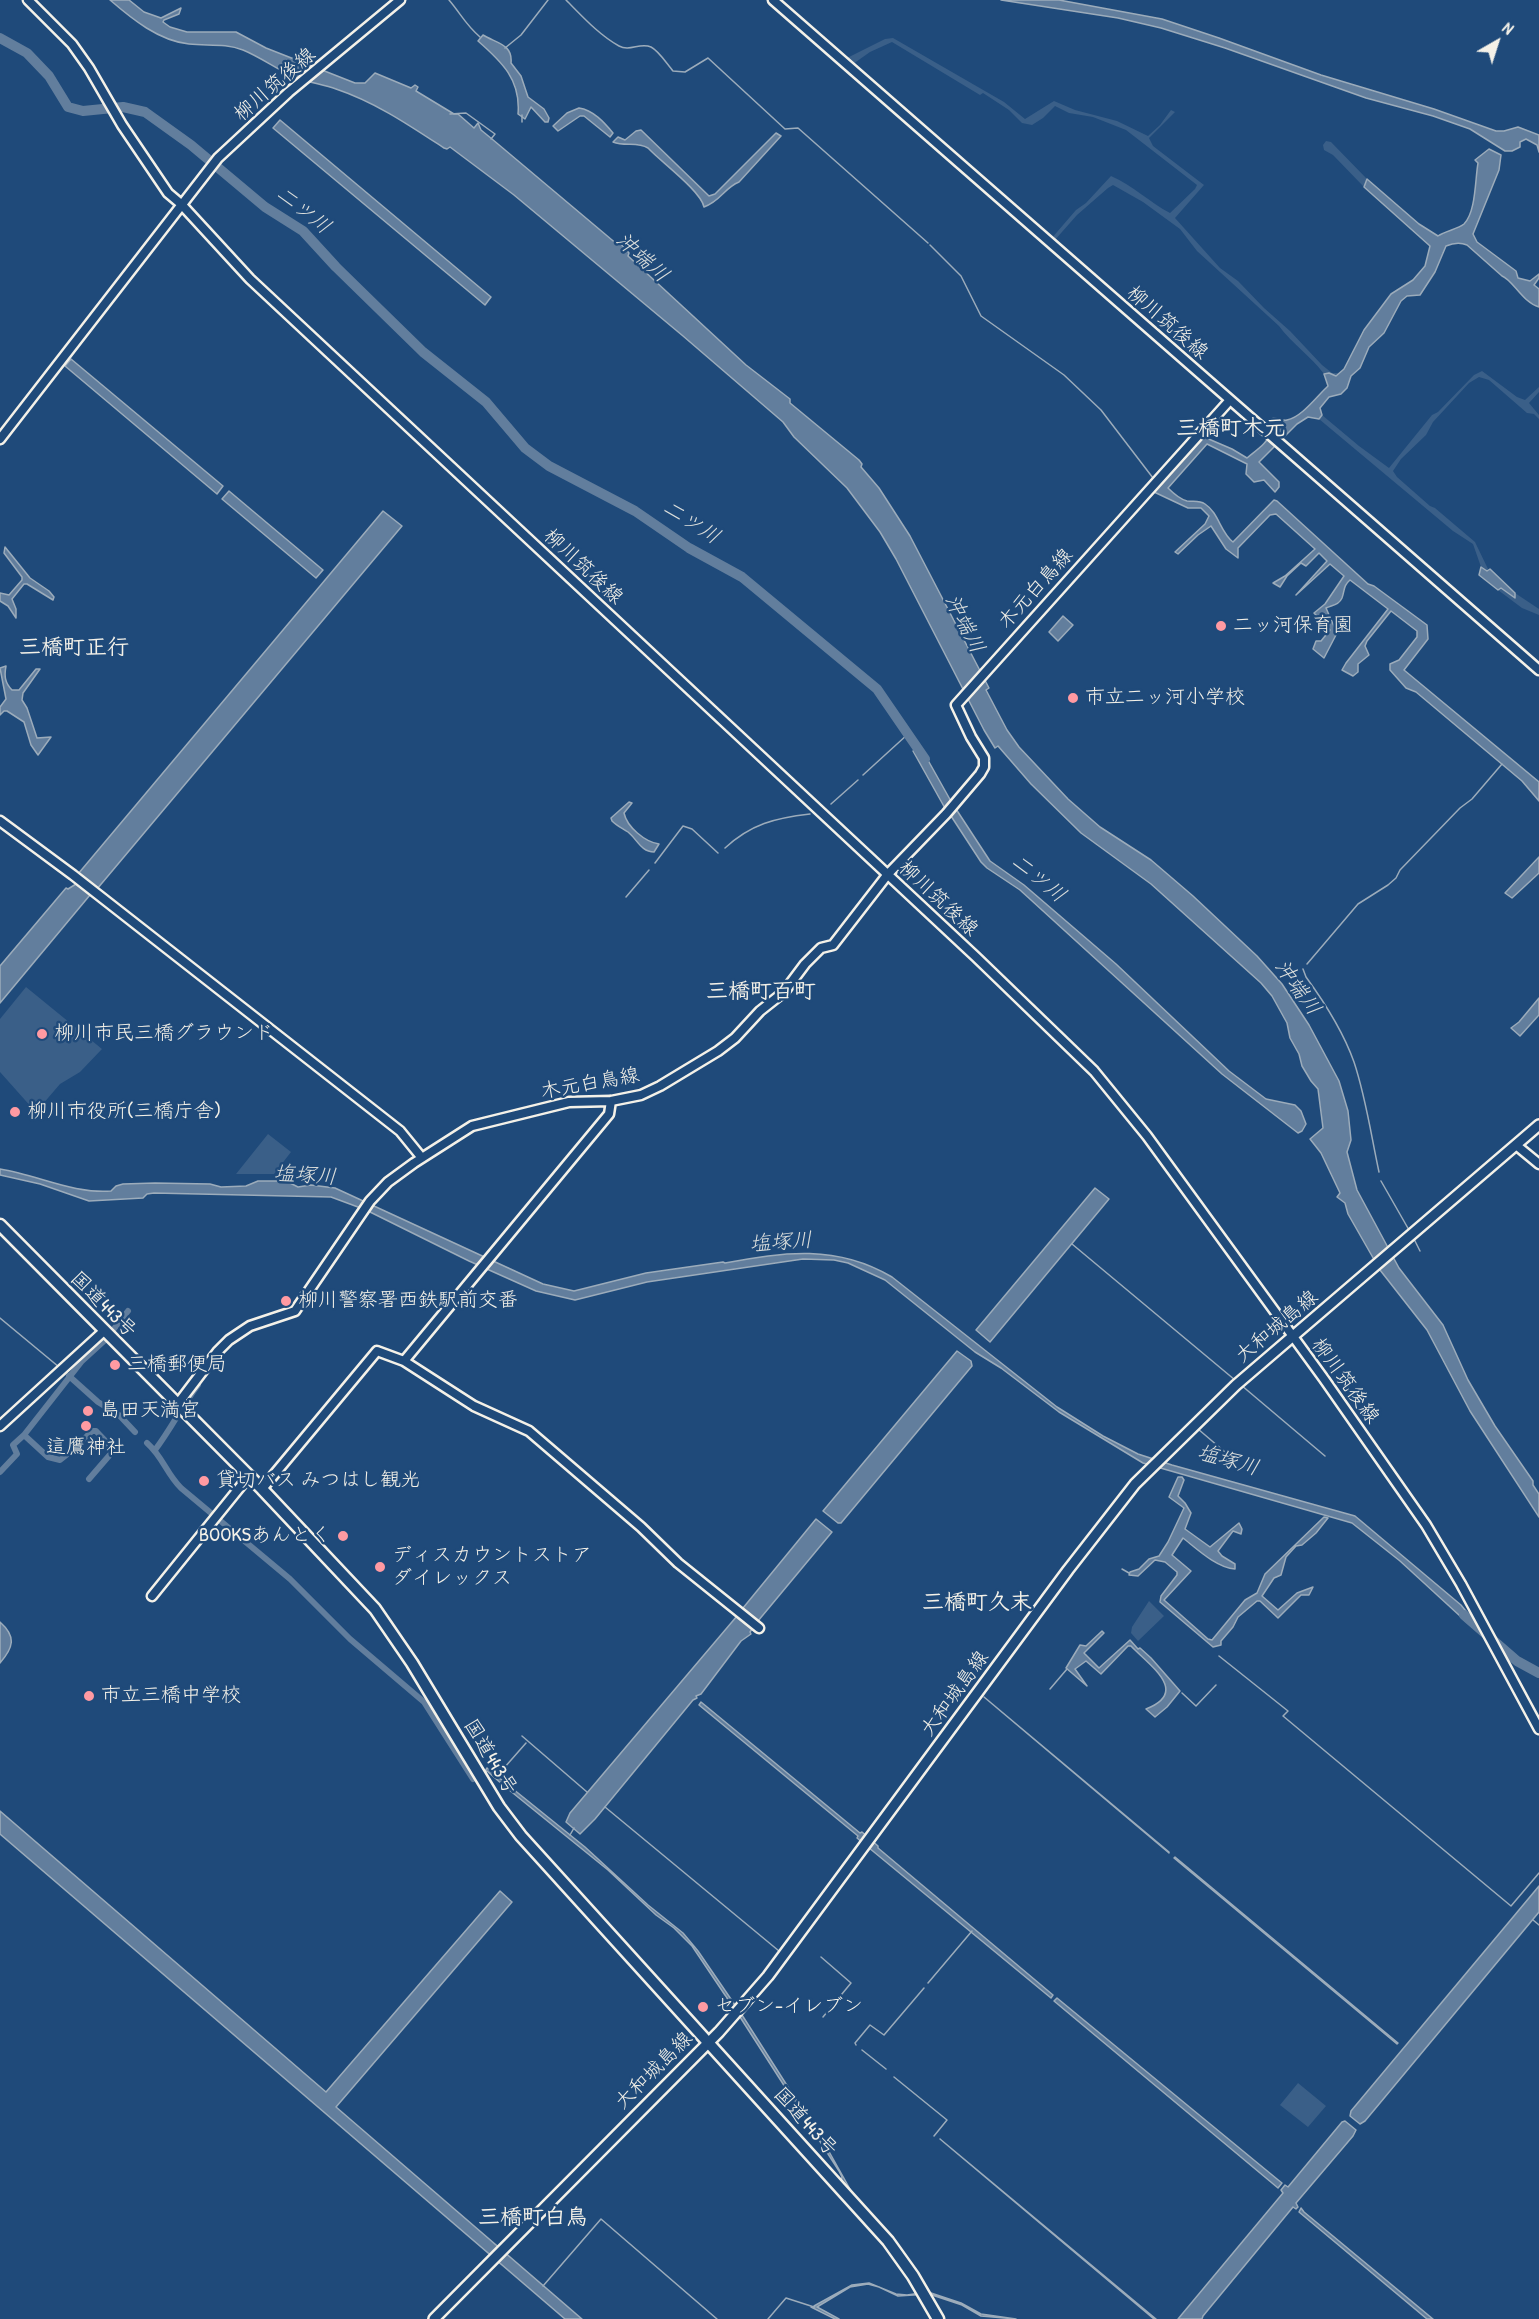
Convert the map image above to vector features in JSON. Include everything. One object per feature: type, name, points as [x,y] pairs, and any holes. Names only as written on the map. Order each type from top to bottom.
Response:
[{"type":"highway","name":"国道443号","points":[[0,1225],[262,1489],[375,1609],[412,1663],[499,1807],[521,1836],[570,1893],[888,2241],[914,2276],[938,2319]]},
{"type":"main road","name":"柳川筑後線","points":[[28,0],[72,44],[122,125],[168,193],[182,204],[250,279],[888,874],[1067,1044],[1112,1091],[1293,1337],[1426,1525],[1480,1618],[1539,1729]]},
{"type":"main road","name":"柳川筑後線","points":[[182,204],[218,158],[294,88],[399,0]]},
{"type":"main road","name":"柳川筑後線","points":[[773,0],[1539,670]]},
{"type":"main road","points":[[0,439],[182,204]]},
{"type":"main road","name":"木元白鳥線","points":[[180,1408],[218,1351],[229,1340],[250,1326],[295,1311],[362,1211],[388,1182],[472,1126],[569,1102],[611,1101],[641,1095],[660,1086],[718,1052],[735,1038],[760,1011],[784,992],[821,948],[833,945],[888,874],[955,804],[984,767],[984,758],[956,705],[1230,399]]},
{"type":"main road","points":[[0,821],[73,874],[400,1131],[422,1158]]},
{"type":"main road","points":[[404,1361],[609,1114],[611,1101]]},
{"type":"main road","name":"大和城島線","points":[[434,2319],[708,2042],[777,1966],[1068,1570],[1122,1500],[1156,1462],[1236,1385],[1539,1125]]},
{"type":"main road","points":[[1516,1145],[1539,1164]]},
{"type":"main road","points":[[0,1426],[105,1330]]},
{"type":"main road","points":[[262,1489],[376,1351],[404,1361],[466,1402],[529,1431],[641,1527],[678,1563],[756,1626]]},
{"type":"main road","points":[[152,1596],[249,1476]]},
{"type":"shaded area","name":"沖端川","points":[[110,0],[129,0],[144,12],[161,18],[181,8],[179,14],[163,22],[170,27],[187,32],[236,32],[266,48],[355,83],[365,83],[375,73],[411,88],[415,85],[418,87],[416,91],[454,114],[458,114],[474,128],[478,123],[481,130],[618,245],[620,243],[629,253],[628,256],[746,365],[790,399],[790,403],[859,460],[861,467],[879,488],[910,536],[989,688],[986,690],[1007,730],[1019,747],[1068,799],[1100,827],[1151,860],[1257,956],[1282,984],[1309,1025],[1339,1081],[1348,1111],[1351,1140],[1347,1152],[1357,1190],[1399,1268],[1443,1325],[1468,1380],[1495,1426],[1533,1481],[1539,1494],[1539,1517],[1470,1411],[1427,1330],[1380,1270],[1348,1214],[1345,1203],[1337,1197],[1340,1193],[1321,1153],[1310,1139],[1323,1128],[1318,1089],[1302,1066],[1299,1054],[1290,1038],[1287,1023],[1272,996],[1261,983],[1151,884],[1081,833],[1031,784],[998,746],[995,748],[896,559],[880,532],[847,488],[794,437],[783,422],[683,336],[514,195],[450,147],[444,148],[364,100],[292,76],[243,50],[167,39],[137,21]]},
{"type":"shaded area","points":[[1001,0],[1059,0],[1162,19],[1321,75],[1434,109],[1496,131],[1518,127],[1539,135],[1539,152],[1537,145],[1526,139],[1520,142],[1520,147],[1512,151],[1505,151],[1470,129],[1433,116],[1366,98],[1161,28],[1118,18]]},
{"type":"shaded area","points":[[483,35],[498,42],[509,52],[511,63],[521,76],[528,97],[544,109],[549,118],[548,122],[545,122],[531,107],[525,119],[518,114],[513,81],[495,56],[478,41]]},
{"type":"shaded area","points":[[893,38],[1004,102],[1025,119],[1054,101],[1075,110],[1117,121],[1148,136],[1171,110],[1175,112],[1149,138],[1153,146],[1204,185],[1175,218],[1220,268],[1238,281],[1322,365],[1332,373],[1338,373],[1336,376],[1324,374],[1279,326],[1197,251],[1180,229],[1143,202],[1113,185],[1077,215],[1054,241],[1051,239],[1076,210],[1086,203],[1111,176],[1170,213],[1195,189],[1197,185],[1126,130],[1093,117],[1069,113],[1055,106],[1032,125],[1022,123],[1009,110],[983,93],[980,95],[892,42],[870,52],[853,64],[847,58],[885,39]]},
{"type":"shaded area","points":[[579,108],[589,111],[602,121],[613,133],[610,137],[584,116],[580,116],[558,131],[553,126],[567,113]]},
{"type":"shaded area","points":[[280,120],[491,297],[485,305],[273,128]]},
{"type":"shaded area","points":[[641,130],[709,196],[715,194],[776,133],[781,136],[739,182],[704,207],[696,193],[648,148],[613,142],[618,137],[625,140],[636,131]]},
{"type":"shaded area","points":[[1326,141],[1331,142],[1367,179],[1364,187],[1333,155],[1324,150],[1323,145]]},
{"type":"shaded area","points":[[1489,149],[1501,155],[1499,170],[1473,234],[1477,242],[1516,271],[1518,278],[1530,281],[1539,274],[1534,285],[1539,289],[1539,307],[1528,301],[1506,278],[1467,245],[1456,243],[1446,246],[1435,272],[1420,295],[1407,296],[1401,301],[1384,333],[1369,347],[1360,368],[1351,376],[1347,388],[1341,394],[1329,397],[1320,408],[1322,415],[1319,419],[1308,417],[1297,424],[1259,462],[1279,482],[1279,487],[1275,492],[1264,480],[1254,482],[1246,474],[1247,464],[1207,444],[1168,488],[1181,499],[1201,502],[1210,508],[1233,542],[1274,500],[1277,501],[1368,584],[1427,625],[1428,639],[1404,670],[1539,782],[1539,801],[1522,781],[1416,692],[1406,688],[1390,670],[1390,664],[1399,660],[1417,637],[1417,631],[1391,611],[1367,641],[1365,646],[1369,655],[1358,664],[1358,672],[1353,676],[1342,670],[1388,609],[1350,580],[1345,586],[1341,600],[1326,608],[1337,633],[1324,658],[1313,649],[1316,641],[1321,641],[1330,630],[1314,613],[1325,604],[1344,576],[1330,564],[1296,595],[1327,561],[1319,553],[1306,566],[1301,563],[1287,576],[1280,587],[1273,583],[1285,576],[1315,549],[1276,514],[1270,515],[1238,548],[1238,558],[1226,549],[1211,526],[1178,554],[1175,552],[1205,524],[1209,516],[1201,508],[1188,508],[1154,492],[1204,437],[1247,458],[1257,450],[1272,430],[1273,418],[1285,420],[1293,418],[1309,406],[1328,386],[1324,374],[1329,373],[1336,376],[1344,369],[1364,330],[1391,294],[1413,280],[1425,266],[1430,246],[1364,187],[1367,179],[1419,224],[1438,236],[1461,226],[1468,219],[1478,163],[1475,160]]},
{"type":"shaded area","points":[[71,359],[223,486],[217,494],[65,366]]},
{"type":"shaded area","points":[[1482,371],[1517,397],[1525,400],[1539,387],[1539,392],[1529,403],[1539,415],[1539,419],[1534,414],[1527,413],[1489,380],[1479,377],[1469,383],[1433,422],[1426,435],[1401,459],[1393,471],[1430,506],[1475,542],[1487,571],[1481,567],[1473,544],[1453,531],[1319,419],[1322,415],[1389,468],[1432,415],[1438,412],[1474,375]]},
{"type":"shaded area","points":[[229,491],[323,570],[316,578],[222,499]]},
{"type":"shaded area","points":[[383,511],[402,526],[97,889],[78,874]]},
{"type":"shaded area","points":[[5,547],[30,578],[54,597],[53,600],[24,584],[12,599],[16,609],[16,618],[8,606],[0,601],[0,593],[9,595],[22,580],[4,553]]},
{"type":"shaded area","points":[[1481,567],[1487,571],[1490,569],[1515,593],[1515,598],[1501,588],[1498,590],[1479,575]]},
{"type":"shaded area","points":[[1501,587],[1515,597],[1515,593],[1539,609],[1539,615],[1522,608],[1498,590]]},
{"type":"shaded area","points":[[1063,616],[1073,625],[1058,641],[1049,632]]},
{"type":"shaded area","points":[[6,666],[6,679],[12,690],[19,690],[36,669],[40,669],[23,693],[22,700],[37,738],[51,737],[38,755],[31,745],[24,722],[7,711],[0,715],[0,707],[6,699],[0,668]]},
{"type":"shaded area","points":[[920,746],[952,803],[946,810],[913,751]]},
{"type":"shaded area","points":[[629,802],[632,803],[624,813],[626,818],[637,833],[659,844],[654,852],[642,848],[628,832],[612,821],[611,818]]},
{"type":"shaded area","points":[[956,809],[990,861],[1024,885],[1116,964],[1229,1071],[1266,1099],[1295,1105],[1301,1111],[1306,1124],[1302,1131],[1298,1133],[1222,1074],[1020,890],[987,868],[951,816]]},
{"type":"shaded area","points":[[1539,857],[1539,873],[1512,898],[1505,893]]},
{"type":"shaded area","points":[[76,884],[90,895],[0,1003],[0,966],[66,888]]},
{"type":"shaded area","name":"柳川市民三橋グラウンド","points":[[26,987],[102,1049],[80,1072],[60,1084],[42,1105],[33,1109],[0,1072],[0,1019]]},
{"type":"shaded area","points":[[1539,998],[1539,1015],[1520,1036],[1511,1028]]},
{"type":"shaded area","points":[[268,1134],[291,1152],[274,1174],[236,1174]]},
{"type":"shaded area","name":"塩塚川","points":[[0,1169],[69,1187],[97,1191],[111,1191],[123,1184],[210,1184],[221,1187],[246,1186],[258,1181],[286,1181],[298,1187],[311,1185],[335,1188],[543,1284],[574,1291],[646,1273],[768,1256],[810,1254],[851,1259],[892,1277],[1057,1407],[1103,1436],[1138,1454],[1355,1516],[1461,1605],[1474,1621],[1472,1627],[1400,1561],[1352,1523],[1143,1463],[1059,1412],[1001,1368],[975,1352],[885,1280],[848,1263],[803,1259],[647,1282],[575,1300],[536,1291],[366,1210],[331,1197],[154,1193],[147,1194],[143,1198],[89,1201],[40,1184],[0,1175]]},
{"type":"shaded area","points":[[1095,1188],[1109,1199],[990,1342],[976,1330]]},
{"type":"shaded area","points":[[957,1351],[971,1361],[972,1366],[841,1523],[838,1523],[823,1511]]},
{"type":"shaded area","points":[[1178,1477],[1184,1480],[1178,1496],[1191,1513],[1185,1529],[1210,1547],[1239,1523],[1242,1529],[1241,1534],[1233,1531],[1218,1551],[1235,1564],[1235,1569],[1214,1562],[1183,1538],[1172,1555],[1191,1571],[1164,1600],[1212,1640],[1245,1600],[1257,1593],[1265,1574],[1324,1517],[1328,1518],[1316,1533],[1302,1545],[1296,1546],[1286,1557],[1281,1575],[1274,1578],[1262,1596],[1278,1610],[1297,1593],[1313,1587],[1309,1595],[1301,1595],[1278,1618],[1260,1601],[1257,1601],[1238,1617],[1221,1641],[1221,1645],[1213,1647],[1160,1602],[1161,1596],[1177,1572],[1165,1562],[1155,1560],[1138,1576],[1129,1575],[1149,1559],[1159,1556],[1168,1542],[1184,1508],[1169,1497]]},
{"type":"shaded area","points":[[816,1519],[832,1532],[758,1621],[743,1608]]},
{"type":"shaded area","points":[[1149,1601],[1164,1616],[1138,1641],[1131,1633],[1132,1627]]},
{"type":"shaded area","points":[[737,1616],[752,1629],[751,1634],[741,1641],[701,1694],[696,1696],[697,1698],[580,1834],[566,1822],[570,1813]]},
{"type":"shaded area","points":[[0,1622],[9,1633],[11,1642],[8,1652],[0,1663]]},
{"type":"shaded area","points":[[1102,1631],[1104,1633],[1084,1653],[1099,1668],[1130,1640],[1151,1658],[1180,1691],[1155,1717],[1146,1709],[1159,1702],[1165,1695],[1166,1687],[1156,1670],[1131,1646],[1128,1646],[1101,1674],[1086,1661],[1075,1669],[1087,1686],[1066,1668],[1080,1645],[1086,1646]]},
{"type":"shaded area","points":[[984,1697],[1169,1852],[1169,1853]]},
{"type":"shaded area","points":[[701,1702],[860,1833],[862,1832],[1053,1995],[1051,1998],[699,1705]]},
{"type":"shaded area","points":[[487,1768],[585,1847],[648,1905],[683,1933],[735,2005],[729,2001],[692,1946],[674,1928],[656,1915],[608,1870],[487,1771],[484,1773]]},
{"type":"shaded area","points":[[0,1811],[326,2092],[500,1891],[512,1902],[336,2107],[582,2319],[565,2319],[0,1834]]},
{"type":"shaded area","points":[[1175,1857],[1398,2043],[1174,1858]]},
{"type":"shaded area","points":[[1539,1886],[1539,1912],[1365,2121],[1360,2124],[1350,2116],[1351,2111]]},
{"type":"shaded area","points":[[1057,1998],[1282,2183],[1278,2188],[1054,2001]]},
{"type":"shaded area","points":[[742,2015],[827,2148],[855,2198],[841,2182],[842,2177],[839,2171],[740,2017]]},
{"type":"shaded area","points":[[1298,2083],[1326,2106],[1308,2127],[1280,2105]]},
{"type":"shaded area","points":[[1345,2121],[1356,2130],[1353,2136],[1296,2203],[1298,2207],[1296,2209],[1293,2207],[1202,2319],[1178,2319],[1283,2193],[1281,2190],[1285,2185],[1288,2187]]},
{"type":"shaded area","points":[[940,2139],[1156,2319],[1154,2319]]},
{"type":"shaded area","points":[[1301,2208],[1433,2319],[1427,2319],[1299,2212]]},
{"type":"shaded area","points":[[869,2283],[878,2287],[868,2284],[850,2287],[817,2307],[839,2319],[811,2307],[815,2307],[852,2285]]},
{"type":"shaded area","points":[[880,2288],[907,2295],[928,2292],[961,2303],[981,2314],[1016,2319],[981,2316],[962,2305],[929,2294],[898,2296]]},
{"type":"waterway","points":[[449,0],[480,37]]},
{"type":"waterway","points":[[505,48],[521,35],[548,0]]},
{"type":"waterway","points":[[566,0],[612,42],[623,48],[651,47],[673,71],[685,72],[708,58],[785,129],[798,128],[928,243]]},
{"type":"waterway","name":"二ツ川","points":[[0,38],[27,53],[49,76],[68,107],[83,111],[123,107],[145,112],[191,145],[265,207],[303,231],[336,267],[423,352],[486,402],[525,448],[549,466],[635,511],[689,548],[742,577],[877,689],[925,759]]},
{"type":"waterway","points":[[450,114],[466,113],[495,134],[491,139]]},
{"type":"waterway","points":[[522,115],[522,122]]},
{"type":"waterway","points":[[930,245],[961,276],[981,316],[1064,375],[1101,410],[1153,478]]},
{"type":"waterway","points":[[863,775],[908,734]]},
{"type":"waterway","points":[[1307,964],[1358,904],[1396,878],[1400,870],[1460,808],[1472,799],[1502,764]]},
{"type":"waterway","points":[[831,804],[858,780]]},
{"type":"waterway","points":[[725,848],[754,828],[786,818],[810,814]]},
{"type":"waterway","points":[[655,863],[683,826],[692,829],[718,853]]},
{"type":"waterway","points":[[626,897],[649,870]]},
{"type":"waterway","points":[[1303,969],[1327,1007],[1350,1051],[1365,1103],[1379,1172]]},
{"type":"waterway","points":[[1381,1181],[1409,1230]]},
{"type":"waterway","points":[[1414,1239],[1420,1251]]},
{"type":"waterway","points":[[1072,1244],[1235,1380]]},
{"type":"waterway","points":[[113,1330],[128,1311]]},
{"type":"waterway","points":[[0,1318],[59,1367]]},
{"type":"waterway","points":[[0,1472],[17,1454],[13,1445],[24,1435],[82,1361],[105,1340]]},
{"type":"waterway","points":[[69,1376],[98,1402],[119,1415],[135,1432]]},
{"type":"waterway","points":[[155,1450],[198,1385]]},
{"type":"waterway","points":[[1241,1385],[1325,1456]]},
{"type":"waterway","points":[[1198,1429],[1225,1452]]},
{"type":"waterway","points":[[24,1435],[48,1457],[60,1460],[92,1431],[96,1431],[114,1450],[89,1479]]},
{"type":"waterway","points":[[147,1443],[181,1488],[290,1579],[350,1639],[424,1702],[473,1779]]},
{"type":"waterway","points":[[1122,1569],[1129,1573]]},
{"type":"waterway","name":"塩塚川","points":[[1464,1615],[1517,1661],[1539,1673]]},
{"type":"waterway","points":[[1219,1656],[1288,1711],[1283,1716],[1511,1906],[1539,1873]]},
{"type":"waterway","points":[[1050,1689],[1067,1669]]},
{"type":"waterway","points":[[1182,1693],[1196,1706],[1216,1685]]},
{"type":"waterway","points":[[522,1736],[587,1792]]},
{"type":"waterway","points":[[497,1776],[526,1743]]},
{"type":"waterway","points":[[605,1807],[779,1951]]},
{"type":"waterway","points":[[570,1835],[574,1828]]},
{"type":"waterway","points":[[1533,1920],[1539,1925]]},
{"type":"waterway","points":[[928,1983],[972,1931]]},
{"type":"waterway","points":[[821,1957],[851,1983],[823,2017]]},
{"type":"waterway","points":[[856,2045],[855,2043],[870,2025],[884,2035],[924,1988]]},
{"type":"waterway","points":[[862,2050],[886,2069]]},
{"type":"waterway","points":[[894,2077],[947,2120],[934,2136]]},
{"type":"waterway","points":[[543,2286],[601,2219],[717,2319]]},
{"type":"waterway","points":[[768,2319],[786,2298],[814,2307]]},
{"type":"place","name":"二ッ河保育園","points":[[1221,626]]},
{"type":"place","name":"市立二ッ河小学校","points":[[1073,698]]},
{"type":"place","name":"柳川市民三橋グラウンド","points":[[42,1034]]},
{"type":"place","name":"柳川市役所(三橋庁舎)","points":[[15,1112]]},
{"type":"place","name":"柳川警察署西鉄駅前交番","points":[[286,1301]]},
{"type":"place","name":"三橋郵便局","points":[[115,1365]]},
{"type":"place","name":"島田天満宮","points":[[88,1411]]},
{"type":"place","name":"這鷹神社","points":[[86,1426]]},
{"type":"place","name":"貸切バス みつはし観光","points":[[204,1481]]},
{"type":"place","name":"BOOKSあんとく","points":[[343,1536]]},
{"type":"place","name":"ディスカウントストア ダイレックス","points":[[380,1567]]},
{"type":"place","name":"市立三橋中学校","points":[[89,1696]]},
{"type":"place","name":"セブン-イレブン","points":[[703,2007]]},
{"type":"district","name":"三橋町木元","points":[[1231,429]]},
{"type":"district","name":"三橋町正行","points":[[74,648]]},
{"type":"district","name":"三橋町百町","points":[[761,992]]},
{"type":"district","name":"三橋町久末","points":[[977,1603]]},
{"type":"district","name":"三橋町白鳥","points":[[533,2218]]}]
